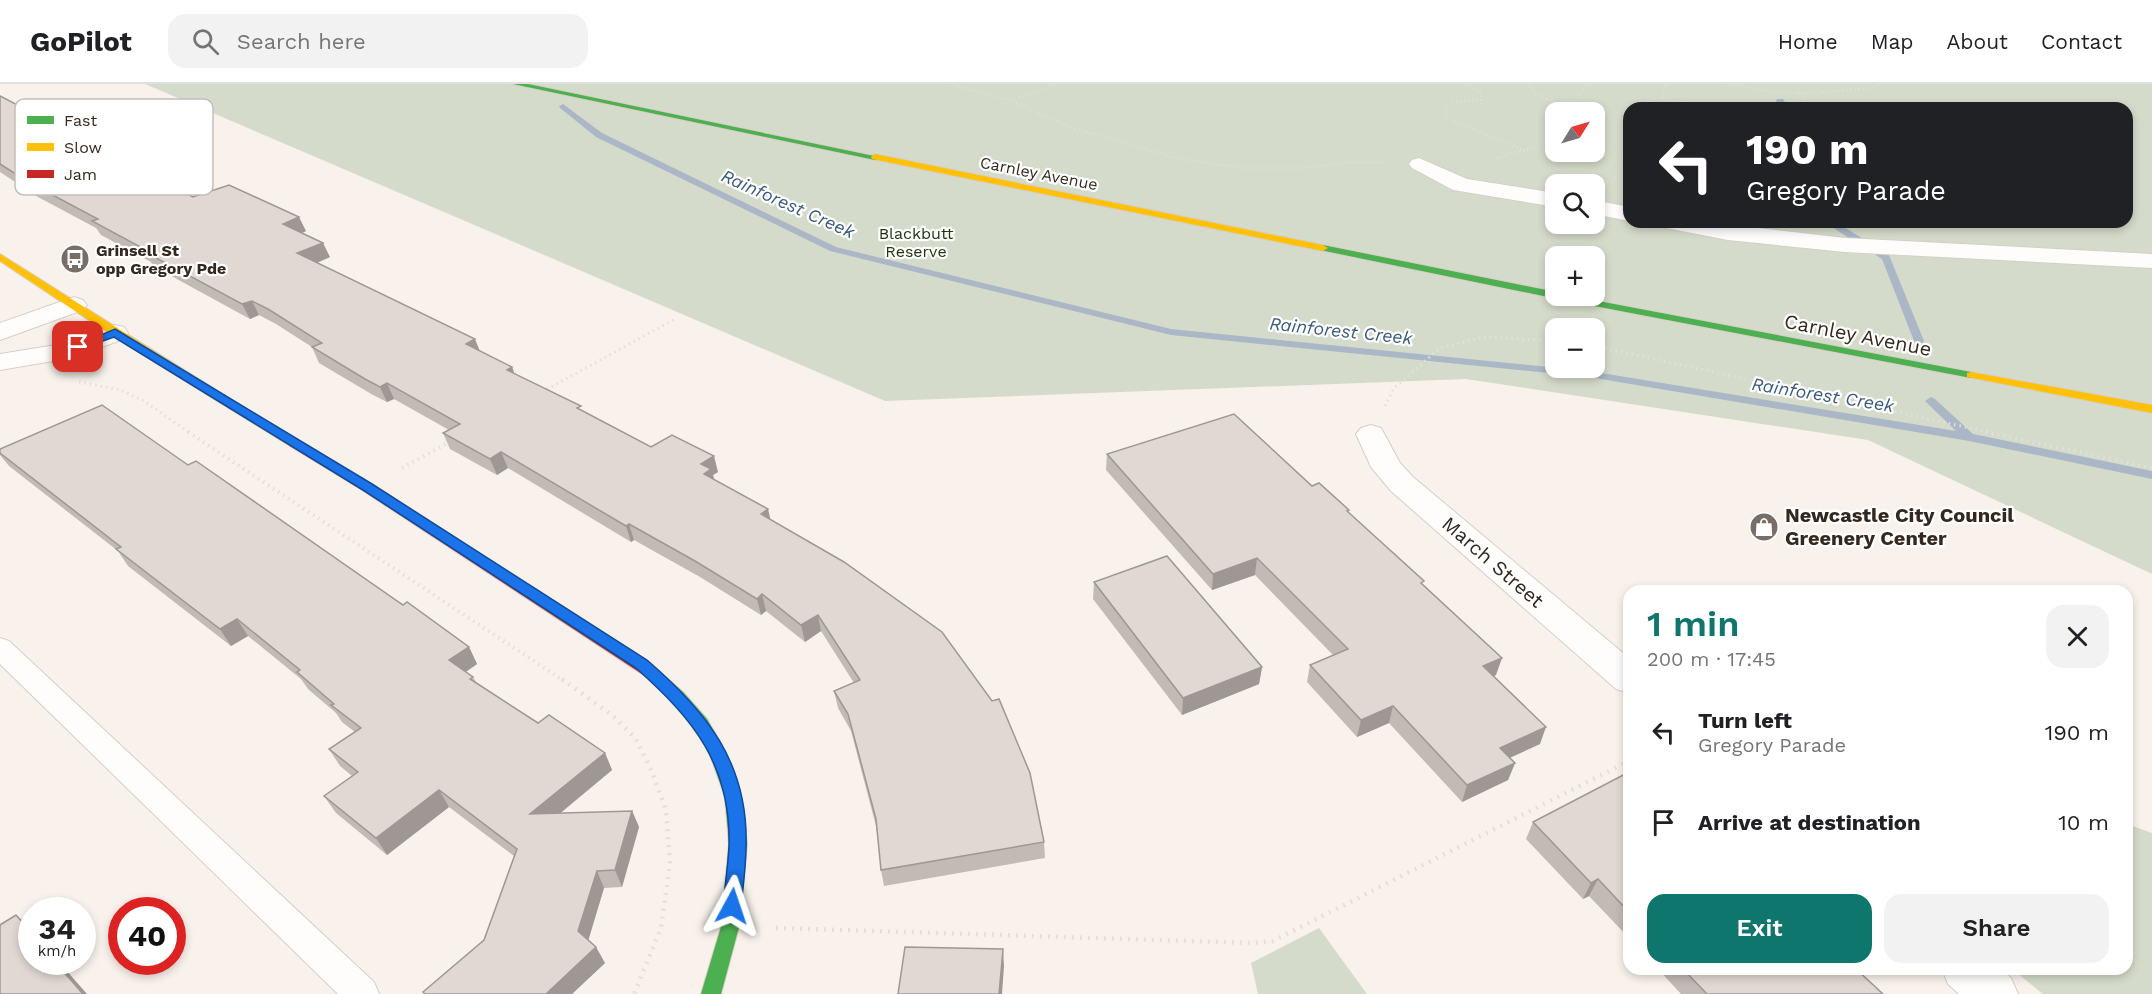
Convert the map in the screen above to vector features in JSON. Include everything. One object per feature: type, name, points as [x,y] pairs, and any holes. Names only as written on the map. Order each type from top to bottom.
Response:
[{"type":"main road","name":"Carnley Avenue","points":[[517,84],[1545,293]]},
{"type":"main road","points":[[0,257],[115,333],[368,487],[641,664],[677,696],[701,723],[717,751],[733,797],[738,844],[730,927],[711,994]]},
{"type":"main road","name":"Carnley Avenue","points":[[1605,305],[1766,338],[2152,409]]},
{"type":"street","points":[[1419,164],[1461,185],[1545,198]]},
{"type":"street","points":[[1605,209],[1623,213]]},
{"type":"street","points":[[1698,228],[1728,234],[1845,245],[2152,261]]},
{"type":"street","points":[[0,332],[74,305]]},
{"type":"street","points":[[0,362],[61,352],[115,333]]},
{"type":"street","name":"March Street","points":[[1371,434],[1386,466],[1402,484],[1623,674]]},
{"type":"street","points":[[1972,975],[1994,994]]},
{"type":"lane","points":[[0,648],[362,994]]},
{"type":"path","points":[[951,84],[1011,100],[1066,126],[1176,158],[1243,168],[1302,168],[1352,162],[1419,164]]},
{"type":"path","points":[[1011,100],[1056,84]]},
{"type":"path","points":[[1467,84],[1482,94],[1481,100],[1453,102],[1446,109],[1445,117],[1526,151]]},
{"type":"path","points":[[1529,84],[1534,93],[1552,102]]},
{"type":"path","points":[[1575,102],[1586,86],[1590,84]]},
{"type":"path","points":[[1661,98],[1666,84]]},
{"type":"path","points":[[1725,84],[1800,94],[1873,88],[1880,84]]},
{"type":"path","points":[[1736,84],[1749,89]]},
{"type":"path","points":[[1800,94],[1805,102]]},
{"type":"path","points":[[1648,102],[1661,98],[1686,102]]},
{"type":"path","points":[[1489,159],[1526,151],[1545,143]]},
{"type":"path","points":[[1605,183],[1616,177],[1623,159]]},
{"type":"path","points":[[542,392],[675,319]]},
{"type":"path","points":[[1371,434],[1394,388],[1440,348],[1485,337],[1545,340]]},
{"type":"path","points":[[1605,348],[2152,468]]},
{"type":"path","points":[[74,381],[121,390],[167,416],[227,459],[569,684],[613,716],[636,739],[652,772],[666,810],[670,863],[661,928],[634,994]]},
{"type":"path","points":[[368,487],[460,437]]},
{"type":"path","points":[[730,927],[1252,943],[1273,941],[1623,764]]},
{"type":"green space","name":"Blackbutt Reserve","points":[[145,84],[2152,84],[2152,574],[1868,440],[1466,379],[885,401],[213,113],[213,99],[180,99]]},
{"type":"green space","points":[[2133,826],[2152,833],[2152,994],[2043,994],[2019,975],[2133,975]]},
{"type":"green space","points":[[1319,928],[1367,994],[1258,994],[1251,963]]},
{"type":"building","points":[[0,96],[15,104],[15,174],[0,164]]},
{"type":"building","points":[[229,185],[299,217],[283,224],[323,243],[297,253],[475,339],[466,344],[512,367],[507,370],[581,406],[577,408],[651,447],[672,435],[714,456],[701,464],[711,469],[704,474],[768,509],[761,514],[844,562],[942,632],[992,701],[999,699],[1030,773],[1044,842],[881,870],[876,819],[848,714],[834,691],[860,680],[818,615],[801,625],[762,594],[757,599],[695,561],[629,524],[626,526],[501,452],[490,459],[443,433],[460,424],[387,383],[380,387],[365,379],[312,347],[322,343],[268,309],[252,301],[242,304],[92,221],[98,219],[53,195],[189,195],[193,197],[213,195],[213,190]]},
{"type":"building","points":[[102,405],[188,465],[196,461],[403,605],[407,602],[469,647],[449,660],[473,677],[470,679],[538,723],[549,715],[605,753],[530,814],[632,811],[615,870],[597,871],[578,931],[596,947],[546,994],[425,994],[423,992],[484,940],[517,849],[439,790],[376,838],[324,796],[358,772],[329,749],[361,728],[331,705],[334,704],[297,672],[300,670],[237,619],[220,629],[116,549],[121,547],[0,453],[0,449]]},
{"type":"building","points":[[1234,414],[1312,486],[1319,483],[1349,510],[1347,511],[1424,581],[1421,583],[1502,658],[1483,666],[1546,727],[1500,748],[1515,763],[1467,785],[1393,706],[1361,720],[1310,665],[1348,649],[1257,558],[1213,574],[1107,454]]},
{"type":"building","points":[[1167,556],[1262,667],[1183,698],[1094,582]]},
{"type":"building","points":[[1623,775],[1623,906],[1598,879],[1591,883],[1533,822]]},
{"type":"building","points":[[16,915],[18,917],[18,975],[66,975],[83,994],[0,994],[0,925]]},
{"type":"building","points":[[905,947],[1003,949],[999,994],[898,994]]},
{"type":"building","points":[[1689,975],[1862,975],[1883,994],[1707,994]]},
{"type":"waterway","name":"Rainforest Creek","points":[[563,106],[599,135],[833,249],[1171,332],[1589,374],[1969,437]]},
{"type":"waterway","points":[[1839,228],[1886,257],[1919,341]]},
{"type":"waterway","points":[[1931,401],[1969,437]]},
{"type":"waterway","name":"Rainforest Creek","points":[[1969,437],[2152,475]]},
{"type":"traffic: fast","points":[[517,84],[875,157]]},
{"type":"traffic: fast","points":[[1323,248],[1545,293]]},
{"type":"traffic: fast","points":[[1605,305],[1971,375]]},
{"type":"traffic: fast","points":[[650,672],[677,696],[701,723],[717,751],[733,797],[738,844],[730,927],[711,994]]},
{"type":"traffic: slow","points":[[875,157],[1323,248]]},
{"type":"traffic: slow","points":[[0,257],[115,333],[294,443]]},
{"type":"traffic: slow","points":[[1971,375],[2152,409]]},
{"type":"traffic: jam","points":[[294,443],[367,487],[650,672]]},
{"type":"place","name":"Grinsell St opp Gregory Pde","points":[[75,259]]},
{"type":"place","name":"Newcastle City Council Greenery Center","points":[[1764,527]]},
{"type":"route","points":[[78,347],[115,333],[368,487],[641,664],[677,696],[701,723],[717,751],[728,779],[733,797],[738,844],[732,906]]}]
